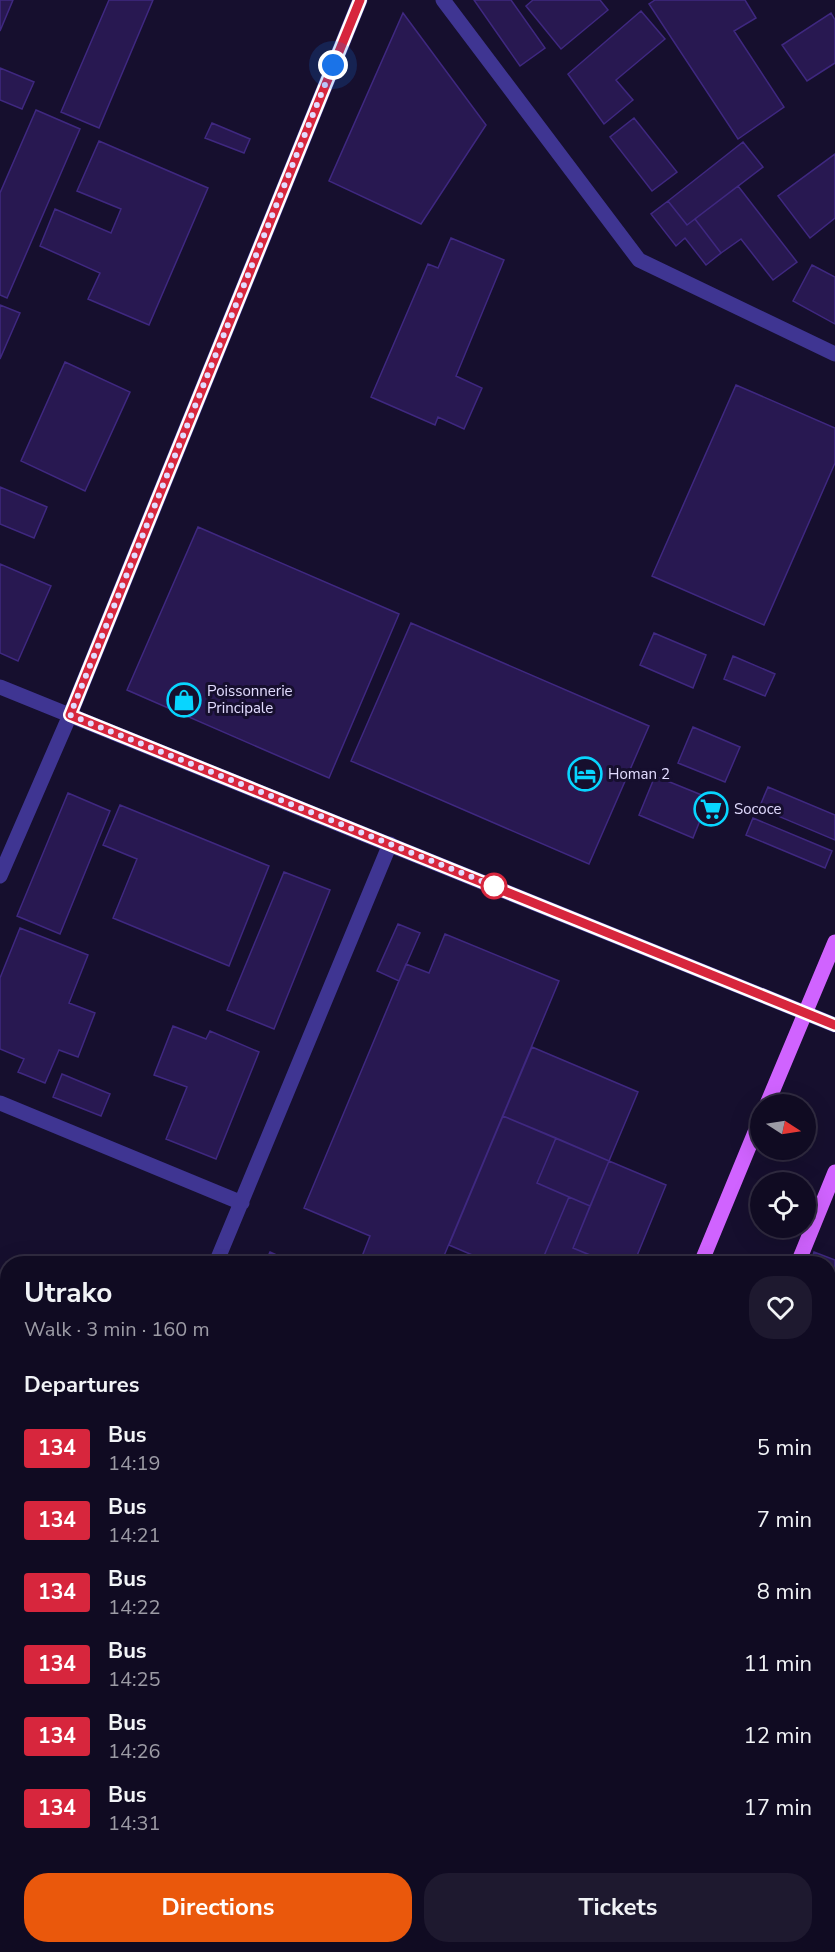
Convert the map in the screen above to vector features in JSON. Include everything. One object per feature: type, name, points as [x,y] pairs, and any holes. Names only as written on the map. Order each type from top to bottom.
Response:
[{"type":"main road","points":[[771,1094],[835,942]]},
{"type":"main road","points":[[704,1256],[750,1144]]},
{"type":"main road","points":[[801,1256],[835,1172]]},
{"type":"street","points":[[0,876],[70,715],[360,0]]},
{"type":"street","points":[[443,0],[639,260],[835,354]]},
{"type":"street","points":[[0,687],[835,1025]]},
{"type":"street","points":[[219,1256],[390,844]]},
{"type":"street","points":[[0,1103],[242,1203]]},
{"type":"building","points":[[0,0],[13,0],[0,31]]},
{"type":"building","points":[[109,0],[153,0],[99,128],[61,112]]},
{"type":"building","points":[[474,0],[511,0],[545,48],[520,66]]},
{"type":"building","points":[[533,0],[600,0],[608,10],[561,49],[526,6]]},
{"type":"building","points":[[655,0],[745,0],[756,18],[734,31],[784,107],[738,139],[649,4]]},
{"type":"building","points":[[641,11],[665,39],[616,80],[633,100],[604,124],[568,74]]},
{"type":"building","points":[[403,13],[486,125],[421,224],[329,181]]},
{"type":"building","points":[[831,13],[835,20],[835,63],[807,81],[782,45]]},
{"type":"building","points":[[0,68],[34,82],[22,109],[0,100]]},
{"type":"building","points":[[36,110],[80,129],[7,298],[0,295],[0,193]]},
{"type":"building","points":[[634,118],[677,172],[652,191],[610,137]]},
{"type":"building","points":[[212,123],[250,139],[244,153],[205,138]]},
{"type":"building","points":[[99,141],[208,188],[149,325],[88,299],[100,273],[40,246],[55,209],[111,233],[121,209],[77,191]]},
{"type":"building","points":[[743,142],[763,167],[687,225],[668,201]]},
{"type":"building","points":[[835,154],[835,218],[810,238],[778,196]]},
{"type":"building","points":[[738,186],[797,262],[773,280],[741,239],[721,253],[695,219]]},
{"type":"building","points":[[668,201],[687,225],[695,219],[721,253],[706,265],[685,238],[676,246],[651,214]]},
{"type":"building","points":[[451,238],[504,260],[456,376],[482,388],[464,429],[438,417],[435,425],[371,397],[428,264],[438,268]]},
{"type":"building","points":[[812,265],[835,277],[835,324],[793,301]]},
{"type":"building","points":[[0,305],[20,313],[0,359]]},
{"type":"building","points":[[65,362],[130,392],[85,491],[21,461]]},
{"type":"building","points":[[736,385],[835,428],[835,463],[764,625],[652,576]]},
{"type":"building","points":[[0,487],[47,507],[34,538],[0,524]]},
{"type":"building","points":[[198,527],[399,614],[329,778],[127,690]]},
{"type":"building","points":[[0,564],[51,586],[18,661],[0,653]]},
{"type":"building","points":[[411,623],[649,726],[589,864],[351,761]]},
{"type":"building","points":[[654,633],[706,655],[693,688],[640,665]]},
{"type":"building","points":[[733,656],[775,674],[765,696],[724,679]]},
{"type":"building","points":[[693,727],[740,747],[725,782],[678,763]]},
{"type":"building","points":[[655,776],[709,798],[693,838],[639,815]]},
{"type":"building","points":[[768,787],[835,815],[835,840],[759,808]]},
{"type":"building","points":[[68,793],[110,811],[60,934],[17,916]]},
{"type":"building","points":[[120,805],[269,866],[229,966],[113,918],[137,859],[103,845]]},
{"type":"building","points":[[753,818],[832,851],[825,868],[746,835]]},
{"type":"building","points":[[284,872],[330,890],[274,1029],[227,1010]]},
{"type":"building","points":[[398,924],[420,933],[399,981],[377,971]]},
{"type":"building","points":[[20,928],[88,955],[69,1003],[95,1013],[78,1057],[59,1050],[45,1083],[18,1072],[24,1059],[0,1049],[0,978]]},
{"type":"building","points":[[445,934],[559,981],[444,1256],[362,1256],[370,1236],[304,1208],[406,964],[429,973]]},
{"type":"building","points":[[173,1026],[206,1039],[210,1031],[259,1052],[216,1159],[166,1139],[187,1087],[154,1075]]},
{"type":"building","points":[[532,1047],[638,1092],[609,1161],[503,1116]]},
{"type":"building","points":[[62,1074],[110,1094],[101,1116],[53,1097]]},
{"type":"building","points":[[503,1116],[556,1138],[537,1183],[569,1197],[544,1256],[475,1256],[449,1245]]},
{"type":"building","points":[[556,1138],[609,1161],[590,1206],[537,1183]]},
{"type":"building","points":[[609,1161],[666,1185],[637,1256],[592,1256],[573,1248]]},
{"type":"building","points":[[569,1197],[590,1206],[573,1248],[590,1256],[544,1256]]},
{"type":"building","points":[[814,1252],[824,1256],[813,1256]]},
{"type":"bus line","name":"134","points":[[360,0],[70,715],[835,1025]]},
{"type":"place","name":"Poissonnerie Principale","points":[[184,700]]},
{"type":"place","name":"Homan 2","points":[[585,774]]},
{"type":"place","name":"Sococe","points":[[711,809]]},
{"type":"route","points":[[333,65],[70,715],[499,888],[494,886]]}]
